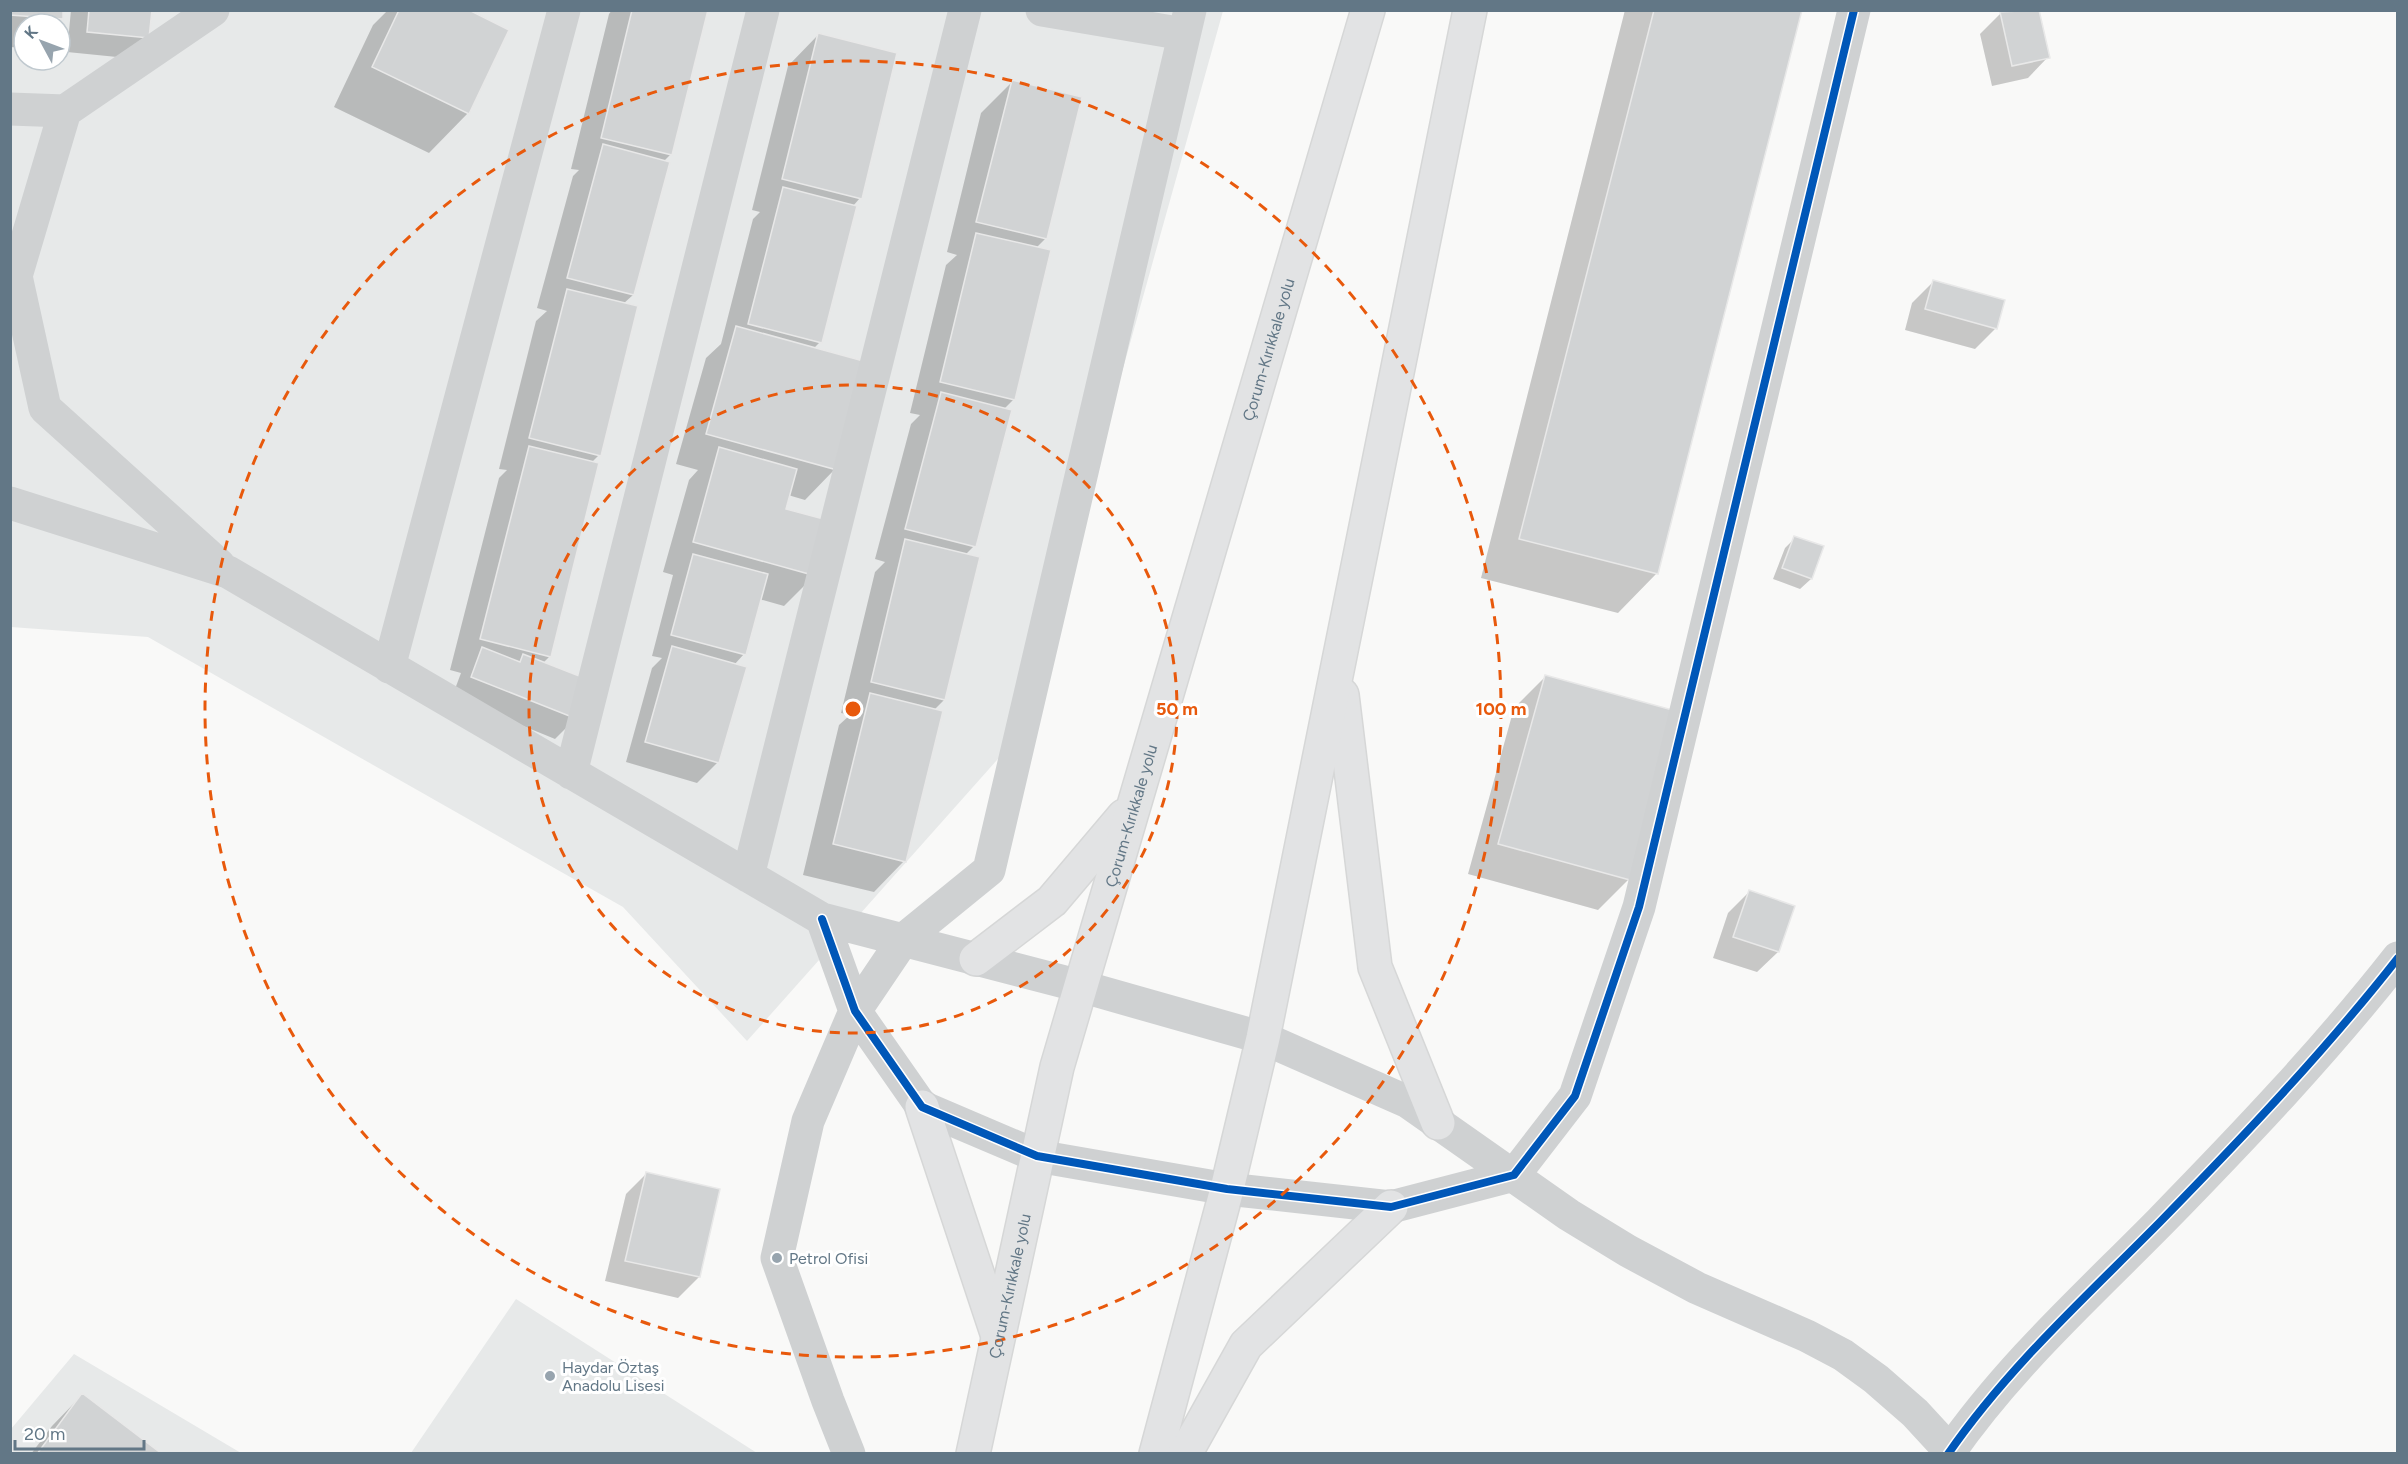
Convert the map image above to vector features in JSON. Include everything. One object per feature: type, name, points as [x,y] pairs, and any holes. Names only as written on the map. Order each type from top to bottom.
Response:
[{"type":"highway","name":"Çorum-Kırıkkale yolu","points":[[973,1454],[1056,1067],[1368,10]]},
{"type":"highway","points":[[1156,1454],[1227,1189],[1263,1038],[1470,10]]},
{"type":"highway","points":[[1338,667],[1375,967],[1438,1123]]},
{"type":"highway","points":[[976,959],[1052,901],[1133,805]]},
{"type":"highway","points":[[922,1107],[998,1338]]},
{"type":"highway","points":[[1185,1454],[1246,1345],[1391,1207]]},
{"type":"street","points":[[10,109],[65,111],[213,10]]},
{"type":"street","points":[[389,667],[564,10]]},
{"type":"street","points":[[571,773],[764,10]]},
{"type":"street","points":[[748,876],[964,10]]},
{"type":"street","points":[[849,1454],[777,1258],[808,1121],[855,1011],[903,940],[989,870],[1187,22],[1042,10]]},
{"type":"street","points":[[822,919],[855,1011],[922,1107],[1037,1156],[1227,1189],[1391,1207],[1514,1175],[1575,1096],[1639,907],[1854,10]]},
{"type":"street","points":[[65,111],[13,276],[45,408],[228,572],[822,919],[1080,986],[1263,1038],[1408,1101],[1569,1215],[1628,1251],[1697,1288],[1807,1336],[1843,1355],[1916,1413],[1949,1452],[2037,1343],[2226,1154],[2300,1074],[2397,958]]},
{"type":"street","points":[[10,503],[228,572]]},
{"type":"shaded area","points":[[10,11],[1223,11],[1021,733],[747,1041],[623,907],[148,637],[11,627]]},
{"type":"shaded area","name":"Haydar Öztaş Anadolu Lisesi","points":[[516,1299],[757,1453],[411,1453]]},
{"type":"shaded area","points":[[74,1354],[241,1453],[11,1454],[11,1429]]},
{"type":"building","points":[[10,10],[63,10],[63,12],[12,12],[10,15]]},
{"type":"building","points":[[89,10],[152,10],[149,38],[87,32]]},
{"type":"building","points":[[399,10],[469,10],[509,30],[469,114],[372,67]]},
{"type":"building","points":[[632,10],[708,10],[672,155],[601,138]]},
{"type":"building","points":[[1654,10],[1802,10],[1658,574],[1519,539]]},
{"type":"building","points":[[2039,10],[2050,58],[2012,66],[2000,12]]},
{"type":"building","points":[[818,33],[897,53],[862,199],[782,179]]},
{"type":"building","points":[[1012,80],[1082,97],[1047,239],[976,222]]},
{"type":"building","points":[[603,144],[670,162],[634,295],[567,278]]},
{"type":"building","points":[[783,187],[857,206],[822,343],[748,324]]},
{"type":"building","points":[[976,233],[1051,250],[1015,400],[940,382]]},
{"type":"building","points":[[1933,280],[2005,300],[1997,329],[1925,309]]},
{"type":"building","points":[[567,289],[638,306],[601,456],[529,438]]},
{"type":"building","points":[[736,326],[867,362],[837,470],[706,434]]},
{"type":"building","points":[[941,392],[1012,410],[976,547],[905,529]]},
{"type":"building","points":[[529,446],[599,463],[551,657],[480,639]]},
{"type":"building","points":[[719,447],[797,469],[786,509],[831,521],[816,576],[693,542]]},
{"type":"building","points":[[1794,536],[1824,546],[1812,579],[1782,568]]},
{"type":"building","points":[[905,539],[980,557],[945,700],[871,682]]},
{"type":"building","points":[[693,554],[768,574],[746,655],[671,635]]},
{"type":"building","points":[[672,646],[747,667],[719,763],[645,742]]},
{"type":"building","points":[[482,647],[520,662],[523,654],[592,681],[577,719],[471,677]]},
{"type":"building","points":[[1545,675],[1676,711],[1630,880],[1498,844]]},
{"type":"building","points":[[870,693],[943,711],[906,862],[833,844]]},
{"type":"building","points":[[1749,890],[1795,906],[1779,952],[1733,937]]},
{"type":"building","points":[[646,1172],[720,1189],[700,1277],[625,1261]]},
{"type":"building","points":[[82,1393],[162,1454],[37,1454]]},
{"type":"cycle path","points":[[822,919],[855,1011],[922,1107],[1037,1156],[1227,1189],[1391,1207],[1514,1175],[1575,1096],[1639,907],[1854,10]]},
{"type":"cycle path","points":[[1948,1454],[1996,1391],[2022,1362],[2253,1126],[2342,1027],[2398,958]]},
{"type":"place","name":"Petrol Ofisi","points":[[777,1258]]},
{"type":"place","name":"Haydar Öztaş Anadolu Lisesi","points":[[550,1376]]}]
